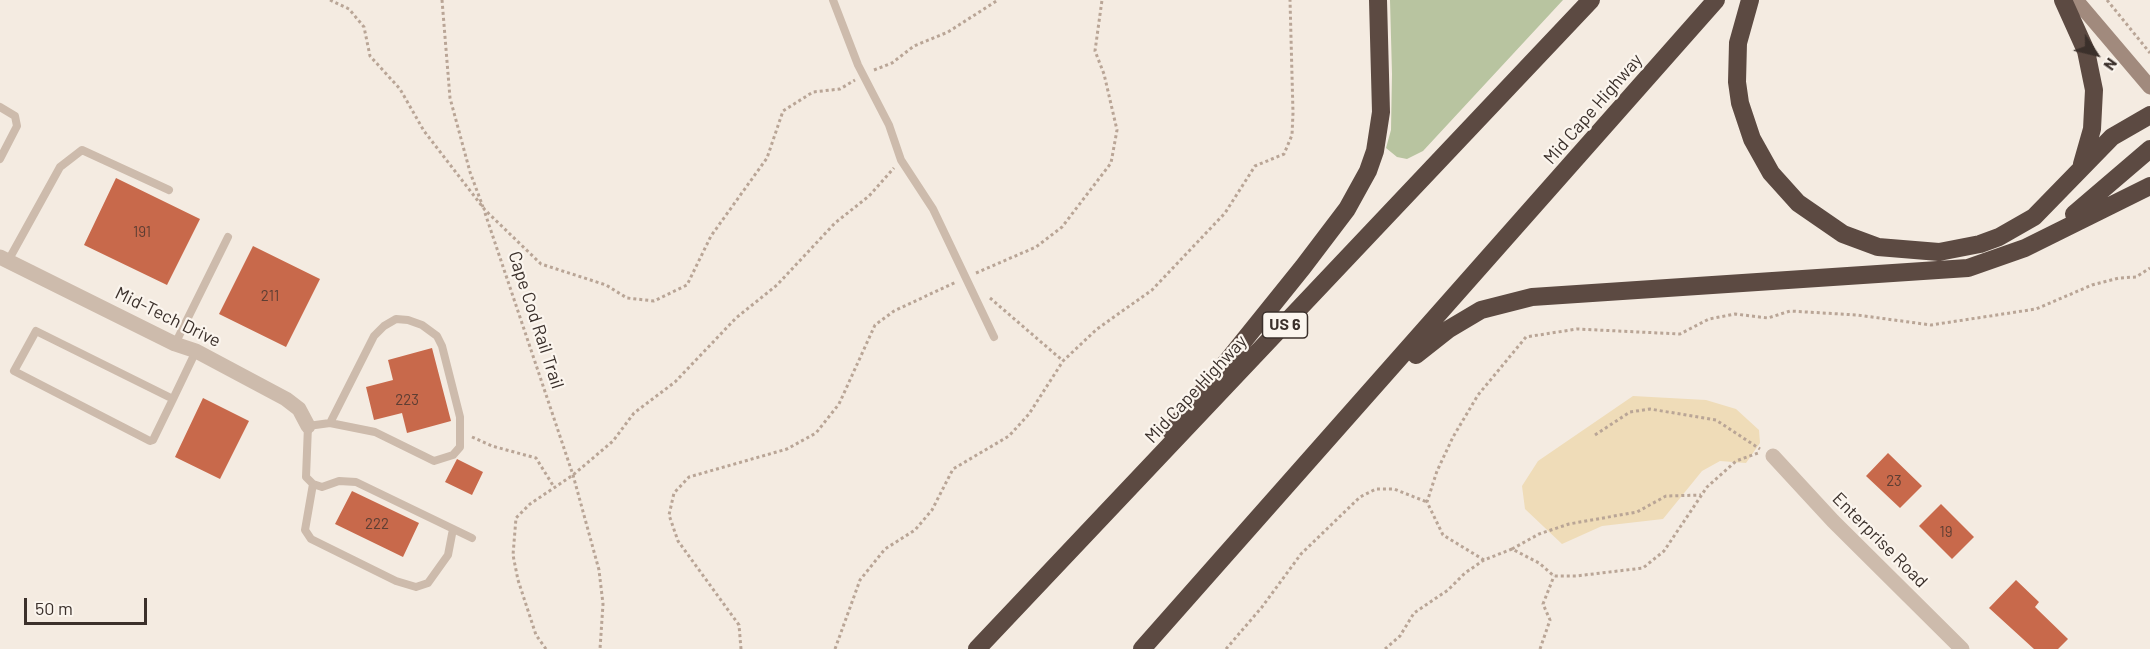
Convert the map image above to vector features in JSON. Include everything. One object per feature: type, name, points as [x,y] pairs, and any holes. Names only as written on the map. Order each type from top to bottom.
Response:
[{"type":"highway","points":[[1097,525],[1274,305],[1359,190],[1376,151],[1380,132],[1378,0]]},
{"type":"highway","name":"Mid Cape Highway","points":[[977,649],[1097,525],[1591,0]]},
{"type":"highway","name":"Mid Cape Highway","points":[[1142,649],[1716,0]]},
{"type":"highway","points":[[1750,0],[1741,27],[1737,63],[1740,103],[1752,139],[1771,173],[1784,189],[1812,214],[1843,234],[1878,247],[1939,252],[1980,244],[2034,218],[2112,137],[2150,115]]},
{"type":"highway","points":[[2063,0],[2086,51],[2094,90],[2092,129],[2079,171]]},
{"type":"highway","points":[[2042,239],[2150,149]]},
{"type":"highway","points":[[1383,379],[1466,319],[1481,310],[1513,300],[1951,271],[1995,260],[2150,186]]},
{"type":"main road","points":[[2076,0],[2150,87]]},
{"type":"street","name":"Mid-Tech Drive","points":[[4,259],[175,344],[196,351],[286,399],[298,409],[308,426]]},
{"type":"street","name":"Enterprise Road","points":[[1768,454],[1962,649]]},
{"type":"lane","points":[[833,0],[863,75],[889,125],[901,160],[933,209],[993,337]]},
{"type":"lane","points":[[0,107],[15,116],[17,126],[0,159]]},
{"type":"lane","points":[[4,259],[60,166],[82,150],[169,190]]},
{"type":"lane","points":[[175,344],[228,237]]},
{"type":"lane","points":[[330,423],[374,336],[384,326],[396,319],[422,325],[436,336],[445,357],[462,432],[460,447],[453,455],[434,460],[375,432],[330,423],[308,426],[304,466],[306,477],[313,484],[322,487],[339,481],[356,482],[472,538]]},
{"type":"lane","points":[[173,399],[39,332],[32,334],[14,371],[150,441],[173,399],[196,351]]},
{"type":"lane","points":[[313,484],[305,530],[311,539],[396,581],[416,586],[428,583],[447,555],[453,529]]},
{"type":"path","points":[[330,0],[349,9],[364,27],[370,56],[400,89],[424,131],[484,210],[541,264],[606,285],[627,298],[654,301],[687,285],[711,236],[767,158],[783,111],[813,92],[840,89],[863,75],[892,63],[915,46],[948,32],[998,0]]},
{"type":"path","name":"Cape Cod Rail Trail","points":[[442,0],[450,98],[470,172],[573,475],[599,570],[603,604],[600,649]]},
{"type":"path","points":[[741,649],[739,625],[678,542],[669,515],[674,493],[689,477],[787,449],[816,433],[839,404],[875,325],[894,311],[1036,247],[1062,227],[1111,163],[1117,130],[1104,74],[1095,51],[1102,0]]},
{"type":"path","points":[[835,649],[860,580],[885,549],[915,530],[932,510],[953,469],[1009,436],[1022,422],[1063,361],[1096,329],[1152,290],[1225,213],[1255,166],[1284,154],[1292,135],[1293,113],[1290,0]]},
{"type":"path","points":[[2107,0],[2150,53]]},
{"type":"path","points":[[546,649],[536,635],[524,602],[513,555],[516,518],[613,441],[634,413],[675,382],[736,318],[777,285],[835,223],[869,196],[901,160]]},
{"type":"path","points":[[1427,502],[1437,471],[1473,404],[1526,337],[1577,329],[1680,334],[1709,319],[1735,314],[1768,318],[1790,311],[1857,315],[1930,326],[2036,309],[2092,285],[2119,278],[2136,277],[2150,268]]},
{"type":"path","points":[[967,280],[1063,361]]},
{"type":"path","points":[[1595,435],[1630,412],[1650,409],[1716,420],[1768,454]]},
{"type":"path","points":[[462,432],[492,446],[536,458],[554,487]]},
{"type":"path","points":[[1512,549],[1539,563],[1554,576],[1617,573],[1643,568],[1664,551],[1701,495],[1736,461],[1768,454]]},
{"type":"path","points":[[1226,649],[1262,607],[1301,554],[1360,497],[1376,489],[1394,489],[1427,502],[1443,535],[1485,560]]},
{"type":"path","points":[[1385,649],[1400,636],[1414,613],[1485,560],[1512,549],[1539,534],[1569,524],[1637,512],[1666,496],[1701,495]]},
{"type":"path","points":[[1540,649],[1550,620],[1543,604],[1554,576]]},
{"type":"green space","points":[[1390,0],[1563,0],[1423,151],[1407,159],[1397,157],[1386,148],[1391,130]]},
{"type":"sand","points":[[1633,396],[1706,400],[1736,409],[1759,430],[1760,443],[1746,463],[1720,461],[1702,471],[1663,519],[1602,526],[1562,544],[1525,509],[1522,486],[1538,461]]},
{"type":"building","points":[[116,178],[200,219],[167,285],[84,245]]},
{"type":"building","points":[[253,246],[320,279],[286,347],[219,314]]},
{"type":"building","points":[[432,348],[451,421],[407,433],[402,413],[374,420],[366,387],[393,380],[388,360]]},
{"type":"building","points":[[203,398],[249,421],[220,479],[175,457]]},
{"type":"building","points":[[1888,453],[1922,486],[1900,508],[1866,476]]},
{"type":"building","points":[[457,459],[483,472],[472,495],[445,482]]},
{"type":"building","points":[[352,491],[419,523],[403,557],[335,524]]},
{"type":"building","points":[[1941,504],[1974,537],[1952,559],[1919,526]]},
{"type":"building","points":[[2016,580],[2039,602],[2035,607],[2068,639],[2058,649],[2034,649],[1989,608]]}]
